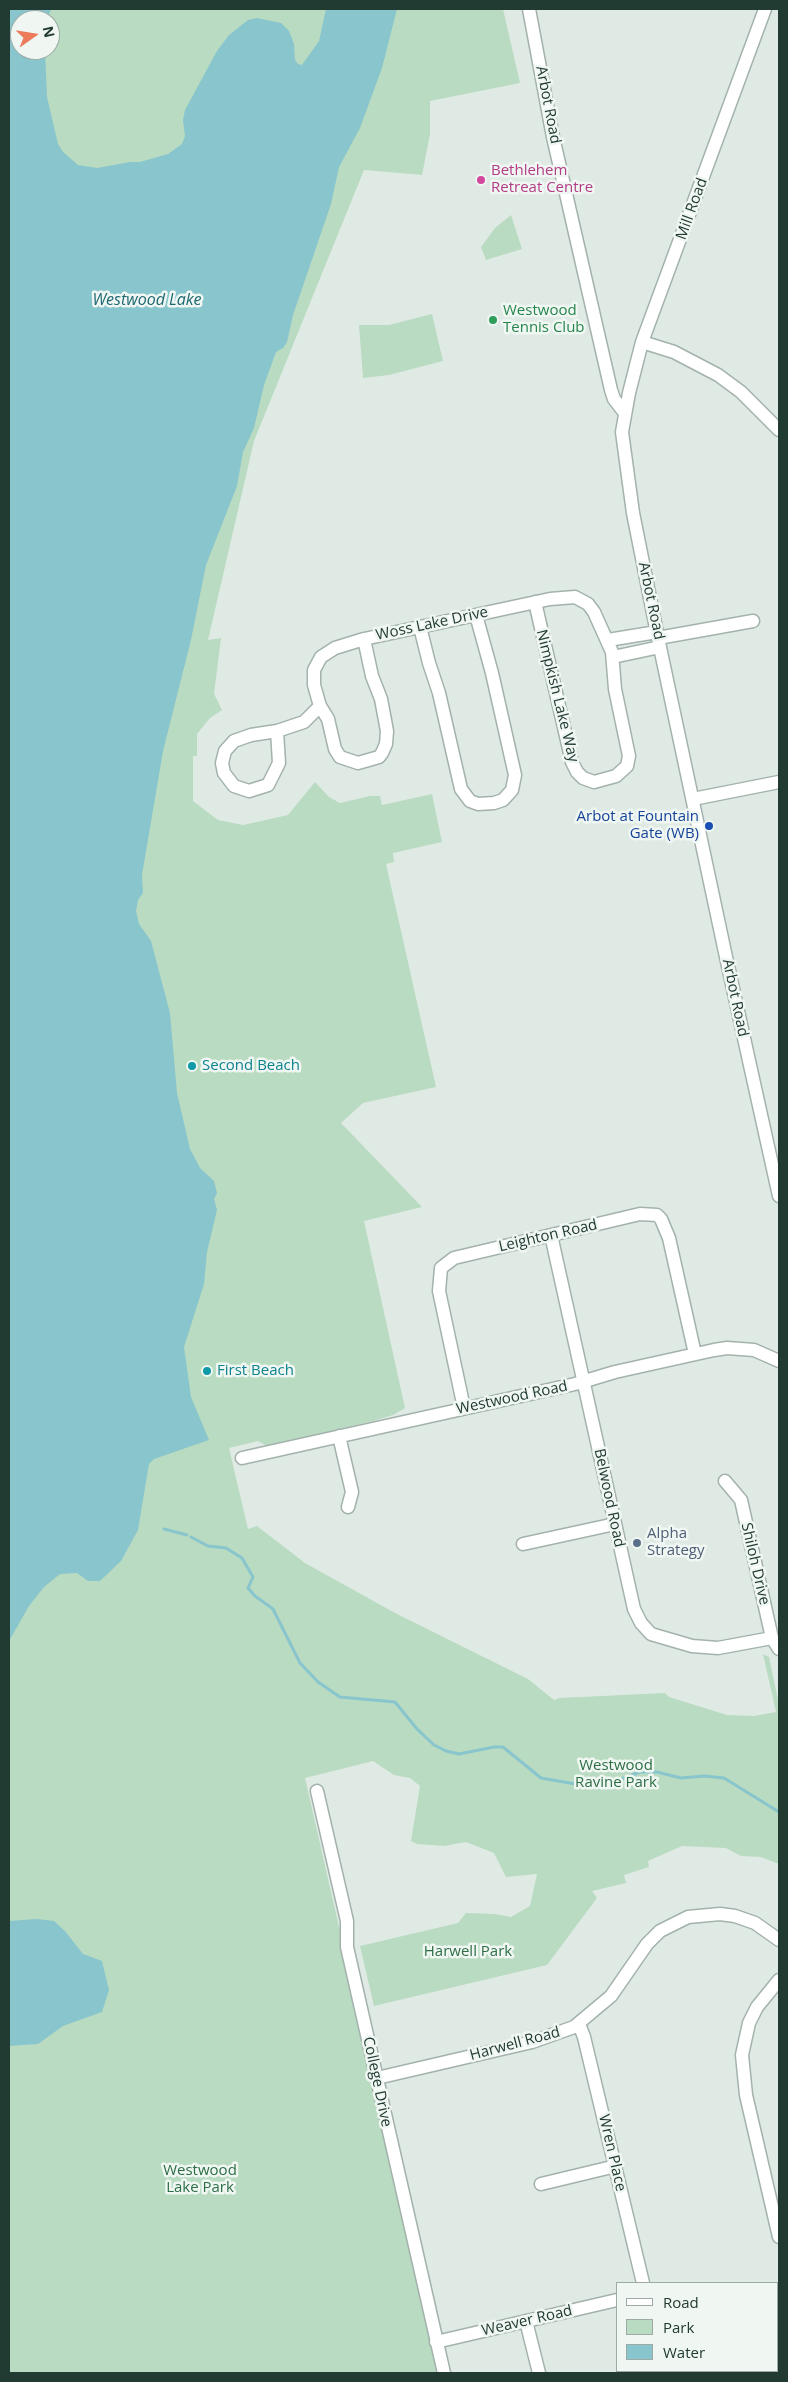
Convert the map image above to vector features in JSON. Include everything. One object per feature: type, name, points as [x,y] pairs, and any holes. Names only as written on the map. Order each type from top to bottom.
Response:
[{"type":"street","name":"Arbot Road","points":[[529,9],[553,137],[610,390],[624,412],[622,432],[623,454],[659,639],[779,1196]]},
{"type":"street","name":"Mill Road","points":[[624,412],[642,342],[765,9]]},
{"type":"street","points":[[642,342],[674,352],[718,375],[740,392],[779,430]]},
{"type":"street","name":"Woss Lake Drive","points":[[364,639],[372,676],[381,699],[387,731],[382,753],[379,757],[358,763],[340,758],[335,749],[328,719],[320,706],[314,685],[317,662],[327,652],[335,648],[364,639],[564,596],[579,598],[591,607],[608,640],[613,657]]},
{"type":"street","name":"Nimpkish Lake Way","points":[[535,602],[572,762],[583,778],[594,782],[606,780],[622,772],[627,766],[629,756],[615,688],[613,657]]},
{"type":"street","points":[[420,627],[439,693],[461,789],[470,801],[478,804],[494,803],[503,800],[512,790],[515,775],[492,673],[476,615]]},
{"type":"street","points":[[608,640],[659,639],[753,621]]},
{"type":"street","points":[[613,657],[659,639]]},
{"type":"street","points":[[277,731],[279,763],[268,785],[249,791],[234,786],[224,773],[222,763],[225,751],[234,741],[250,735],[277,731],[304,722],[320,706]]},
{"type":"street","points":[[693,800],[779,782]]},
{"type":"street","name":"Leighton Road","points":[[464,1408],[440,1300],[440,1268],[454,1258],[551,1235],[645,1214],[656,1215],[661,1219],[669,1238],[695,1354]]},
{"type":"street","name":"Belwood Road","points":[[551,1235],[634,1609],[641,1623],[651,1634],[692,1646],[718,1648],[776,1644]]},
{"type":"street","name":"Westwood Road","points":[[242,1458],[727,1348],[754,1350],[779,1361]]},
{"type":"street","points":[[339,1436],[352,1492],[348,1507]]},
{"type":"street","name":"Shiloh Drive","points":[[724,1481],[740,1500],[776,1644]]},
{"type":"street","points":[[523,1544],[615,1524]]},
{"type":"street","name":"College Drive","points":[[317,1791],[346,1921],[347,1947],[444,2373]]},
{"type":"street","name":"Harwell Road","points":[[377,2078],[532,2042],[579,2024],[610,1996],[647,1944],[660,1931],[674,1922],[703,1914],[735,1916],[755,1923],[779,1940]]},
{"type":"street","points":[[779,1980],[757,2007],[749,2023],[742,2055],[746,2095],[779,2237]]},
{"type":"street","name":"Wren Place","points":[[579,2024],[584,2037],[616,2166],[643,2282]]},
{"type":"street","points":[[541,2184],[616,2166]]},
{"type":"street","name":"Weaver Road","points":[[436,2342],[616,2300]]},
{"type":"street","points":[[526,2321],[539,2373]]},
{"type":"green space","name":"Westwood Lake Park","points":[[9,9],[503,9],[520,83],[430,101],[430,134],[422,175],[364,170],[254,441],[208,640],[221,638],[214,694],[222,710],[210,718],[197,734],[197,756],[193,756],[193,801],[218,820],[243,825],[288,815],[315,782],[329,797],[340,803],[370,796],[380,796],[382,805],[432,794],[442,842],[393,853],[394,862],[386,864],[436,1087],[363,1103],[341,1123],[422,1207],[364,1221],[405,1408],[393,1415],[373,1421],[267,1446],[258,1441],[229,1448],[248,1529],[257,1526],[305,1563],[395,1613],[528,1679],[554,1700],[559,1698],[665,1693],[669,1697],[727,1715],[754,1716],[776,1712],[763,1654],[769,1657],[779,1705],[779,1864],[761,1857],[741,1856],[726,1848],[682,1846],[648,1861],[649,1867],[624,1875],[626,1883],[592,1891],[597,1898],[547,1965],[374,2006],[360,1946],[458,1923],[466,1913],[495,1914],[511,1917],[530,1906],[537,1874],[506,1877],[494,1853],[466,1842],[444,1846],[417,1844],[411,1841],[420,1786],[410,1778],[394,1775],[373,1761],[305,1778],[441,2373],[9,2373]]},
{"type":"green space","points":[[511,215],[522,249],[486,260],[481,247],[495,228]]},
{"type":"green space","points":[[432,314],[443,361],[389,375],[363,378],[359,325],[389,325]]},
{"type":"water","name":"Westwood Lake","points":[[9,9],[51,9],[10,10],[10,60],[45,60],[47,97],[58,144],[63,152],[78,165],[97,168],[140,162],[168,154],[182,144],[185,136],[183,120],[185,110],[217,51],[229,35],[248,20],[257,18],[281,23],[289,31],[294,44],[295,60],[298,64],[302,65],[319,41],[326,9],[397,9],[382,68],[360,128],[339,167],[331,204],[293,315],[287,342],[283,348],[276,352],[264,385],[254,428],[243,452],[237,486],[206,565],[191,640],[163,751],[142,875],[143,893],[138,900],[136,911],[139,924],[151,941],[170,1013],[177,1093],[190,1149],[200,1168],[214,1181],[217,1193],[214,1199],[217,1210],[207,1252],[204,1284],[184,1347],[191,1397],[209,1440],[154,1459],[149,1464],[138,1530],[121,1561],[100,1581],[88,1581],[77,1573],[60,1574],[44,1587],[29,1606],[9,1641]]},
{"type":"water","points":[[37,1919],[54,1921],[65,1931],[83,1954],[102,1961],[109,1990],[102,2012],[63,2026],[38,2044],[9,2046],[9,1921]]},
{"type":"waterway","points":[[164,1529],[187,1535]]},
{"type":"waterway","points":[[191,1537],[208,1546],[226,1548],[242,1558],[253,1577],[248,1588],[255,1596],[273,1609],[300,1663],[318,1682],[340,1697],[395,1702],[417,1729],[434,1745],[446,1751],[459,1754],[503,1747],[541,1778],[598,1788],[640,1772],[657,1772],[681,1778],[704,1776],[724,1778],[779,1812]]},
{"type":"place","name":"Bethlehem Retreat Centre","points":[[481,180]]},
{"type":"place","name":"Westwood Tennis Club","points":[[493,320]]},
{"type":"place","name":"Arbot at Fountain Gate (WB)","points":[[709,826]]},
{"type":"place","name":"Second Beach","points":[[192,1066]]},
{"type":"place","name":"First Beach","points":[[207,1371]]},
{"type":"place","name":"Alpha Strategy","points":[[637,1543]]},
{"type":"park label","name":"Westwood Ravine Park","points":[[616,1774]]},
{"type":"park label","name":"Harwell Park","points":[[468,1952]]}]
